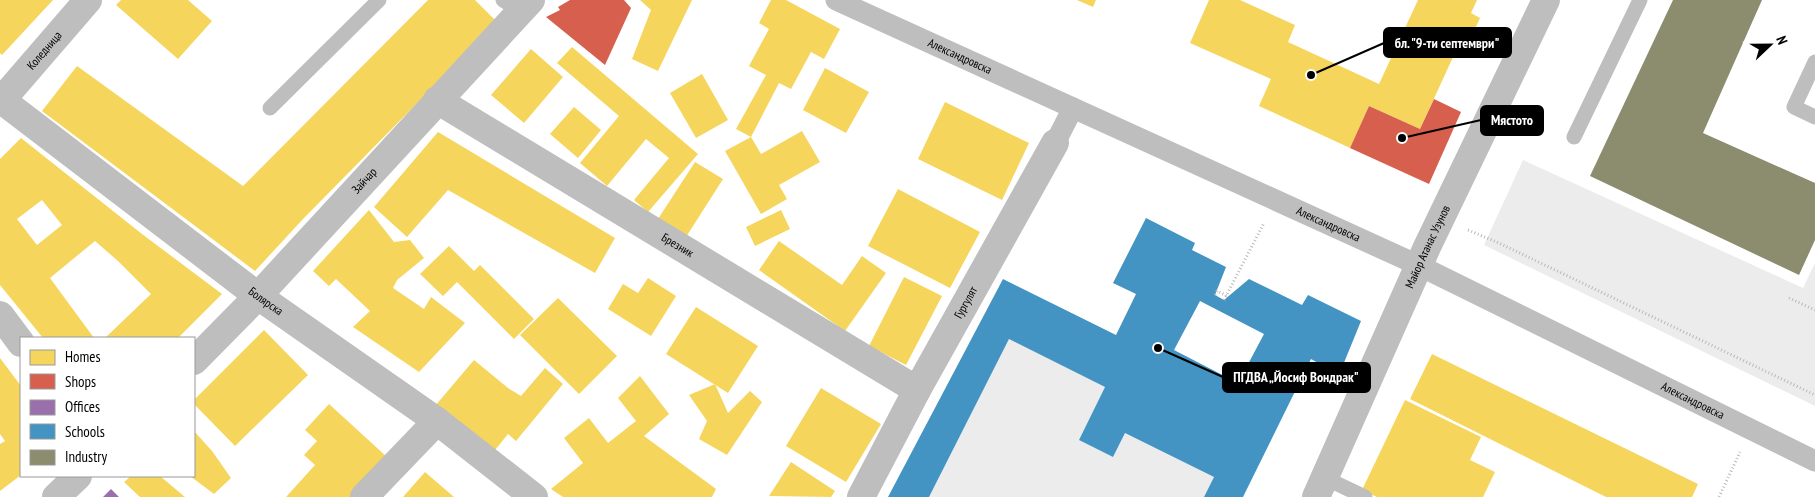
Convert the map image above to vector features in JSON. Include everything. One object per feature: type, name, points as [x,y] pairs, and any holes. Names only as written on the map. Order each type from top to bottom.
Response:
[{"type":"street","name":"Коледница","points":[[1,101],[88,0]]},
{"type":"street","name":"Александровска","points":[[836,0],[1418,265],[1815,461]]},
{"type":"street","name":"Майор Атанас Узунов","points":[[1320,488],[1418,265],[1546,0]]},
{"type":"street","name":"Зайчар","points":[[195,360],[258,296],[437,100],[518,4]]},
{"type":"street","name":"Брезник","points":[[437,100],[917,390]]},
{"type":"street","name":"Болярска","points":[[1,101],[258,296],[437,421],[534,497]]},
{"type":"street","name":"Гургулят","points":[[862,497],[917,390],[1073,108]]},
{"type":"street","points":[[0,315],[20,342]]},
{"type":"street","points":[[364,497],[437,421]]},
{"type":"street","points":[[56,497],[77,477]]},
{"type":"lane","points":[[270,108],[379,0]]},
{"type":"lane","points":[[1574,137],[1640,0]]},
{"type":"lane","points":[[1815,62],[1794,107],[1815,117]]},
{"type":"lane","points":[[1320,488],[1365,497]]},
{"type":"path","points":[[1224,300],[1275,200]]},
{"type":"path","points":[[1441,218],[1499,243],[1815,395]]},
{"type":"path","points":[[1215,295],[1217,291],[1227,296]]},
{"type":"path","points":[[1789,298],[1815,310]]},
{"type":"path","points":[[1719,497],[1751,429]]},
{"type":"shaded area","points":[[1523,160],[1803,288],[1815,263],[1815,406],[1484,245]]},
{"type":"shaded area","points":[[1009,339],[1105,387],[1079,440],[1113,457],[1125,433],[1214,477],[1204,497],[929,497]]},
{"type":"building: Homes","points":[[0,0],[53,0],[2,55],[0,53]]},
{"type":"building: Homes","points":[[121,0],[188,0],[212,21],[178,59],[116,5]]},
{"type":"building: Homes","points":[[428,0],[475,0],[497,22],[303,219],[255,271],[42,111],[77,66],[243,186]]},
{"type":"building: Homes","points":[[640,0],[692,0],[658,71],[632,59],[651,10]]},
{"type":"building: Homes","points":[[771,0],[786,0],[840,29],[824,59],[811,52],[791,89],[779,83],[751,137],[736,129],[766,75],[749,66],[769,29],[759,23]]},
{"type":"building: Homes","points":[[1077,0],[1096,0],[1093,7]]},
{"type":"building: Homes","points":[[1209,0],[1240,0],[1295,25],[1288,42],[1379,84],[1418,0],[1477,0],[1471,13],[1480,18],[1466,48],[1459,44],[1420,129],[1369,106],[1350,148],[1259,106],[1271,79],[1190,43]]},
{"type":"building: Homes","points":[[572,47],[698,154],[648,212],[634,200],[669,158],[646,139],[607,186],[580,163],[619,116],[557,63]]},
{"type":"building: Homes","points":[[531,49],[563,77],[524,123],[491,95]]},
{"type":"building: Homes","points":[[825,68],[869,92],[846,133],[803,110]]},
{"type":"building: Homes","points":[[702,74],[728,120],[696,138],[670,93]]},
{"type":"building: Homes","points":[[945,102],[1029,143],[1002,200],[918,159]]},
{"type":"building: Homes","points":[[574,107],[601,130],[578,158],[550,134]]},
{"type":"building: Homes","points":[[802,131],[820,162],[779,185],[787,199],[761,214],[725,151],[751,137],[761,154]]},
{"type":"building: Homes","points":[[438,132],[615,238],[595,273],[448,190],[407,237],[374,207]]},
{"type":"building: Homes","points":[[21,138],[142,234],[222,294],[179,337],[106,337],[151,294],[95,241],[50,278],[93,337],[42,337],[0,285],[0,159]],"holes":[[[42,200],[62,225],[37,245],[17,219]]]},
{"type":"building: Homes","points":[[695,162],[723,179],[686,237],[658,219]]},
{"type":"building: Homes","points":[[898,189],[980,232],[950,288],[868,246]]},
{"type":"building: Homes","points":[[369,210],[394,242],[410,240],[424,258],[397,280],[393,288],[424,309],[431,297],[465,323],[419,372],[353,327],[370,311],[336,279],[329,286],[313,271]]},
{"type":"building: Homes","points":[[781,210],[790,229],[755,246],[746,227]]},
{"type":"building: Homes","points":[[779,241],[842,285],[862,256],[886,273],[845,331],[759,270]]},
{"type":"building: Homes","points":[[449,246],[474,271],[480,265],[534,319],[514,339],[457,282],[443,296],[420,274]]},
{"type":"building: Homes","points":[[904,277],[942,296],[906,365],[869,346]]},
{"type":"building: Homes","points":[[648,278],[676,296],[651,336],[608,309],[623,284],[638,293]]},
{"type":"building: Homes","points":[[558,298],[617,356],[579,394],[520,335]]},
{"type":"building: Homes","points":[[696,307],[758,346],[728,393],[666,354]]},
{"type":"building: Homes","points":[[264,330],[308,375],[235,446],[195,405],[195,399]]},
{"type":"building: Homes","points":[[1432,354],[1698,484],[1692,497],[1606,497],[1410,399]]},
{"type":"building: Homes","points":[[0,358],[20,385],[20,476],[0,491],[0,444],[5,441],[0,434]]},
{"type":"building: Homes","points":[[474,360],[508,388],[521,396],[545,368],[563,384],[516,441],[508,434],[491,455],[435,406]]},
{"type":"building: Homes","points":[[640,376],[669,414],[644,436],[716,489],[712,497],[563,497],[551,489],[583,463],[564,438],[589,418],[608,443],[636,421],[618,398]]},
{"type":"building: Homes","points":[[715,384],[728,413],[750,391],[762,402],[727,455],[699,439],[707,421],[689,395]]},
{"type":"building: Homes","points":[[821,388],[881,424],[846,482],[786,446]]},
{"type":"building: Homes","points":[[1405,400],[1481,437],[1470,460],[1495,472],[1483,497],[1377,497],[1362,490]]},
{"type":"building: Homes","points":[[329,404],[387,457],[350,497],[286,497],[315,465],[304,455],[317,441],[305,430]]},
{"type":"building: Homes","points":[[195,432],[212,451],[231,478],[214,494],[191,477],[195,477]]},
{"type":"building: Homes","points":[[791,462],[835,491],[831,497],[769,496]]},
{"type":"building: Homes","points":[[425,472],[454,497],[403,497]]},
{"type":"building: Homes","points":[[130,477],[161,477],[185,497],[140,497],[124,482]]},
{"type":"building: Shops","points":[[570,0],[624,0],[631,8],[605,65],[546,17],[560,10],[558,7]]},
{"type":"building: Shops","points":[[1434,99],[1461,112],[1429,184],[1350,148],[1369,106],[1420,129]]},
{"type":"building: Offices","points":[[111,489],[119,497],[103,497]]},
{"type":"building: Schools","points":[[1146,218],[1195,243],[1192,250],[1226,267],[1215,295],[1224,300],[1249,279],[1302,305],[1308,295],[1361,321],[1339,375],[1311,359],[1243,497],[1204,497],[1214,477],[1125,433],[1113,457],[1079,440],[1105,387],[1009,339],[929,497],[888,497],[1003,279],[1116,335],[1136,294],[1113,283]],"holes":[[[1200,301],[1264,334],[1238,383],[1174,350]]]},
{"type":"building: Industry","points":[[1673,0],[1762,0],[1703,133],[1815,183],[1815,240],[1799,275],[1590,176]]},
{"type":"place","name":"бл. \"9-ти септември\"","points":[[1311,75]]},
{"type":"place","name":"Мястото","points":[[1402,138]]},
{"type":"place","name":"ПГДВА „Йосиф Вондрак\"","points":[[1158,348]]}]
